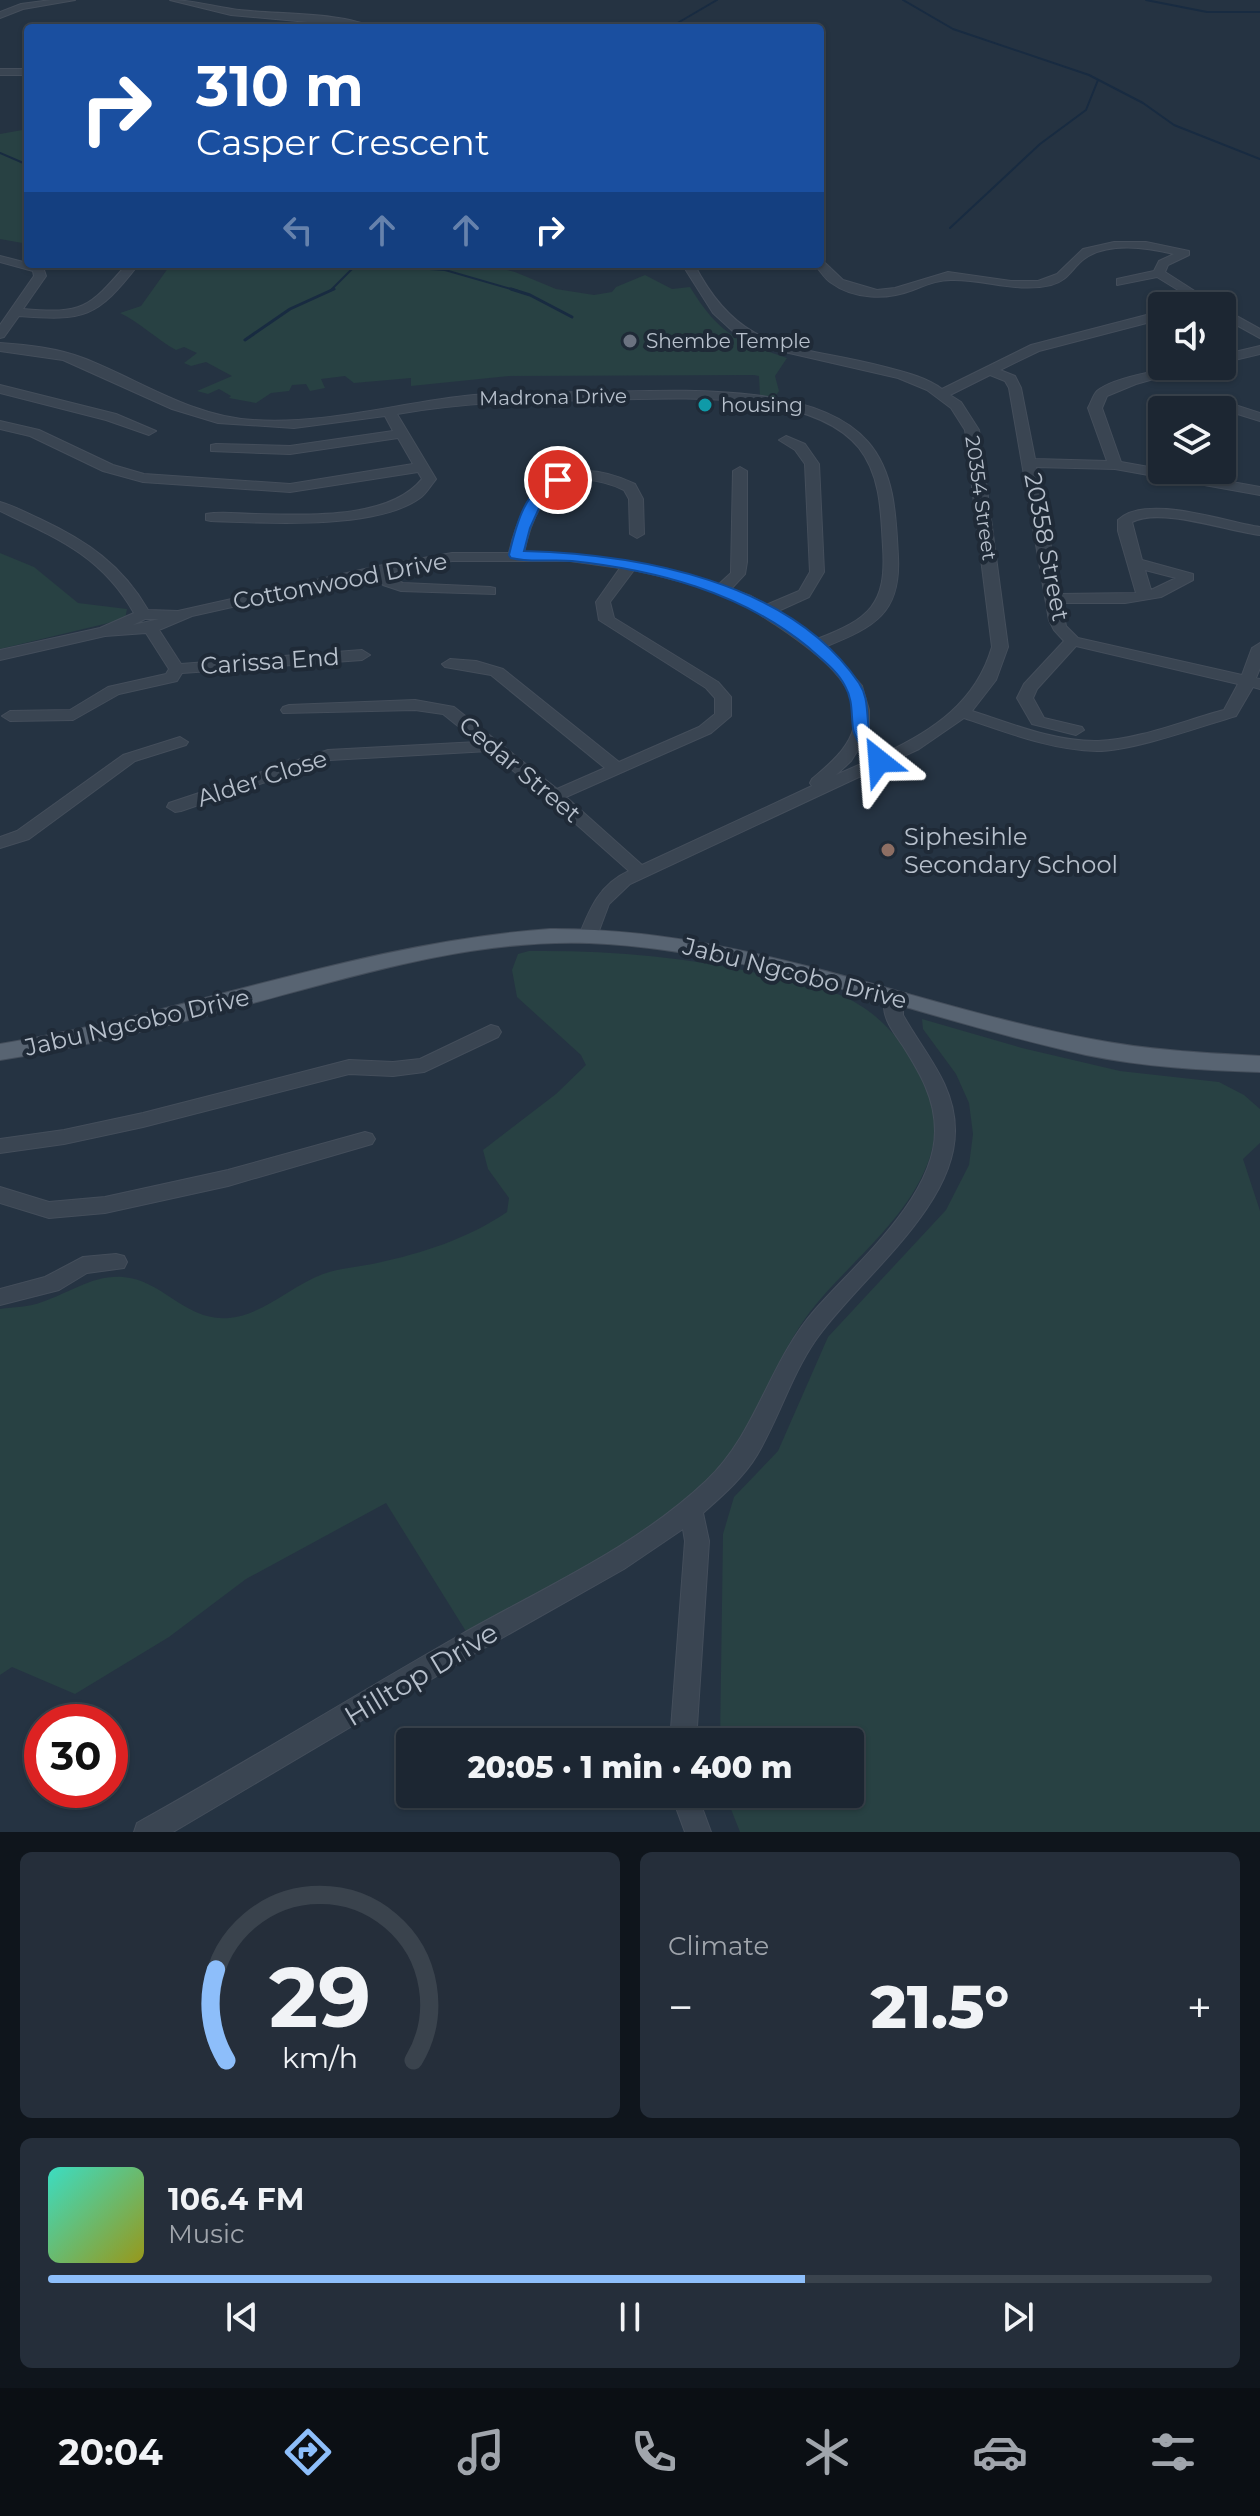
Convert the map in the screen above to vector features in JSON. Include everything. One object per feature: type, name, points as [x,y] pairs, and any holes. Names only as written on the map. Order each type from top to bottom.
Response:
[{"type":"main road","name":"Jabu Ngcobo Drive","points":[[0,1052],[113,1031],[421,951],[476,942],[588,936],[728,952],[906,999],[1001,1028],[1118,1054],[1179,1063],[1260,1064]]},
{"type":"street","points":[[0,15],[21,7],[70,0]]},
{"type":"street","points":[[175,0],[231,12],[348,24]]},
{"type":"street","points":[[0,72],[24,72]]},
{"type":"street","points":[[824,268],[835,280],[877,293],[900,292],[930,279],[946,276],[961,276],[1001,285],[1044,283],[1068,274],[1079,256],[1110,246],[1147,245],[1185,253],[1163,263],[1159,273]]},
{"type":"street","points":[[0,259],[24,263]]},
{"type":"street","points":[[0,334],[40,276],[37,268]]},
{"type":"street","points":[[15,312],[69,315],[86,312],[98,306],[130,268]]},
{"type":"street","name":"20354 Street","points":[[691,268],[724,318],[751,337],[781,348],[906,377],[942,394],[967,416],[972,430],[999,623],[997,664],[980,694],[963,713],[938,732],[797,800]]},
{"type":"street","points":[[1121,282],[1159,273],[1187,292]]},
{"type":"street","points":[[942,394],[1035,348],[1148,319]]},
{"type":"street","points":[[1236,320],[1260,334]]},
{"type":"street","name":"Madrona Drive","points":[[0,347],[77,360],[177,409],[237,423],[293,425],[489,397],[701,395],[737,396],[773,403],[834,424],[865,446],[882,474],[891,587],[887,600],[865,622],[816,645]]},
{"type":"street","points":[[1236,356],[1260,350]]},
{"type":"street","name":"20358 Street","points":[[989,370],[1010,379],[1015,388],[1059,627],[1073,641],[1252,683]]},
{"type":"street","points":[[1115,465],[1095,408],[1102,394],[1148,377]]},
{"type":"street","points":[[0,389],[111,417],[149,431]]},
{"type":"street","points":[[1236,409],[1260,417]]},
{"type":"street","points":[[211,517],[317,520],[409,499],[425,488],[429,479],[388,411]]},
{"type":"street","points":[[0,425],[34,433],[108,468],[143,478],[290,488],[422,467]]},
{"type":"street","points":[[216,448],[290,450],[401,434]]},
{"type":"street","points":[[765,610],[802,597],[814,586],[817,572],[812,464],[800,447],[786,440]]},
{"type":"street","points":[[1031,463],[1115,465],[1260,491]]},
{"type":"street","points":[[721,590],[734,580],[740,562],[740,471]]},
{"type":"street","points":[[516,555],[523,528],[539,493],[568,477],[611,479],[630,487],[636,499],[637,534]]},
{"type":"street","points":[[0,506],[97,556],[119,575],[177,669],[175,675],[164,681],[114,690],[73,715],[10,716]]},
{"type":"street","points":[[1143,596],[1137,563],[1125,531],[1125,520],[1132,514],[1153,512],[1260,531]]},
{"type":"street","name":"Cottonwood Drive","points":[[0,655],[378,570],[452,557],[570,557],[668,573],[746,599],[765,610],[816,645],[854,686],[861,710],[861,731],[879,761]]},
{"type":"street","points":[[1055,598],[1125,599],[1167,590],[1188,577],[1137,563]]},
{"type":"street","points":[[555,796],[705,730],[723,716],[723,697],[712,685],[607,620],[603,602],[630,565]]},
{"type":"street","points":[[378,570],[388,582],[408,589],[490,591]]},
{"type":"street","points":[[1073,641],[1026,693],[1029,710],[1042,724],[1076,730]]},
{"type":"street","points":[[963,713],[1062,743],[1117,744],[1230,713],[1252,683],[1260,648]]},
{"type":"street","name":"Carissa End","points":[[177,669],[362,655]]},
{"type":"street","points":[[450,664],[497,672],[616,768]]},
{"type":"street","name":"Cedar Street","points":[[289,710],[415,705],[439,707],[458,715],[639,871]]},
{"type":"street","points":[[588,936],[601,902],[613,888],[639,871],[797,800],[845,758],[861,731]]},
{"type":"street","points":[[0,843],[23,835],[129,758],[180,742]]},
{"type":"street","name":"Alder Close","points":[[175,807],[328,755],[495,746]]},
{"type":"street","name":"Hilltop Drive","points":[[147,1832],[646,1543],[690,1508],[743,1457],[813,1328],[897,1236],[933,1175],[941,1150],[943,1102],[933,1077],[894,1015],[893,1008],[906,999]]},
{"type":"street","points":[[0,1146],[64,1137],[143,1120],[349,1067],[393,1069],[424,1065],[491,1032]]},
{"type":"street","points":[[0,1195],[49,1210],[105,1205],[228,1178],[365,1139]]},
{"type":"street","points":[[0,1297],[51,1284],[83,1265],[116,1262]]},
{"type":"street","points":[[684,1728],[697,1541],[690,1508]]},
{"type":"street","points":[[689,1808],[698,1832]]},
{"type":"green space","points":[[24,130],[24,243],[0,239],[0,134]]},
{"type":"green space","points":[[168,268],[500,268],[556,289],[594,295],[612,292],[616,287],[645,275],[672,289],[690,287],[710,316],[730,334],[787,358],[775,376],[779,391],[774,398],[760,396],[759,376],[754,375],[509,376],[411,386],[411,378],[354,383],[345,376],[321,379],[325,388],[310,391],[306,384],[292,385],[289,391],[271,393],[256,403],[229,398],[231,396],[219,389],[208,394],[197,391],[232,376],[206,362],[191,366],[184,363],[197,353],[184,347],[176,350],[120,313],[141,306]]},
{"type":"green space","points":[[0,553],[34,567],[78,603],[127,609],[125,619],[0,649]]},
{"type":"green space","points":[[529,951],[594,952],[691,961],[755,972],[835,993],[861,1006],[886,1026],[911,1059],[928,1091],[934,1115],[934,1140],[918,1185],[893,1221],[804,1320],[751,1420],[727,1458],[703,1485],[641,1534],[467,1633],[386,1503],[246,1579],[169,1637],[75,1694],[12,1667],[0,1675],[0,1309],[37,1304],[91,1282],[123,1277],[150,1285],[200,1314],[214,1318],[241,1316],[323,1274],[428,1250],[476,1230],[507,1212],[509,1198],[488,1169],[483,1150],[556,1094],[586,1065],[581,1055],[517,997],[512,970],[518,954]]},
{"type":"green space","points":[[922,1019],[1022,1048],[1120,1071],[1219,1082],[1244,1095],[1260,1109],[1260,1143],[1243,1159],[1260,1211],[1260,1832],[740,1832],[731,1808],[864,1808],[864,1728],[720,1728],[723,1534],[734,1497],[778,1451],[828,1337],[946,1210],[969,1165],[973,1134],[969,1103],[956,1074],[923,1029]]},
{"type":"waterway","points":[[676,24],[717,0]]},
{"type":"waterway","points":[[903,0],[953,29],[1089,75],[1143,103],[1174,125],[1260,159]]},
{"type":"waterway","points":[[1146,0],[1207,12],[1260,12]]},
{"type":"waterway","points":[[950,228],[1040,144],[1086,110],[1098,80]]},
{"type":"waterway","points":[[0,153],[24,163]]},
{"type":"waterway","points":[[330,291],[353,268]]},
{"type":"waterway","points":[[415,268],[445,270],[518,291]]},
{"type":"waterway","points":[[330,291],[334,289]]},
{"type":"waterway","points":[[511,289],[530,295],[572,317]]},
{"type":"waterway","points":[[245,340],[290,309],[330,291]]},
{"type":"place","name":"Shembe Temple","points":[[630,341]]},
{"type":"place","name":"housing","points":[[705,405]]},
{"type":"place","name":"Siphesihle Secondary School","points":[[888,850]]},
{"type":"route","points":[[558,480],[539,493],[519,538],[516,555],[570,557],[630,565],[668,573],[746,599],[802,635],[834,661],[854,686],[861,710],[861,731],[879,761]]}]
